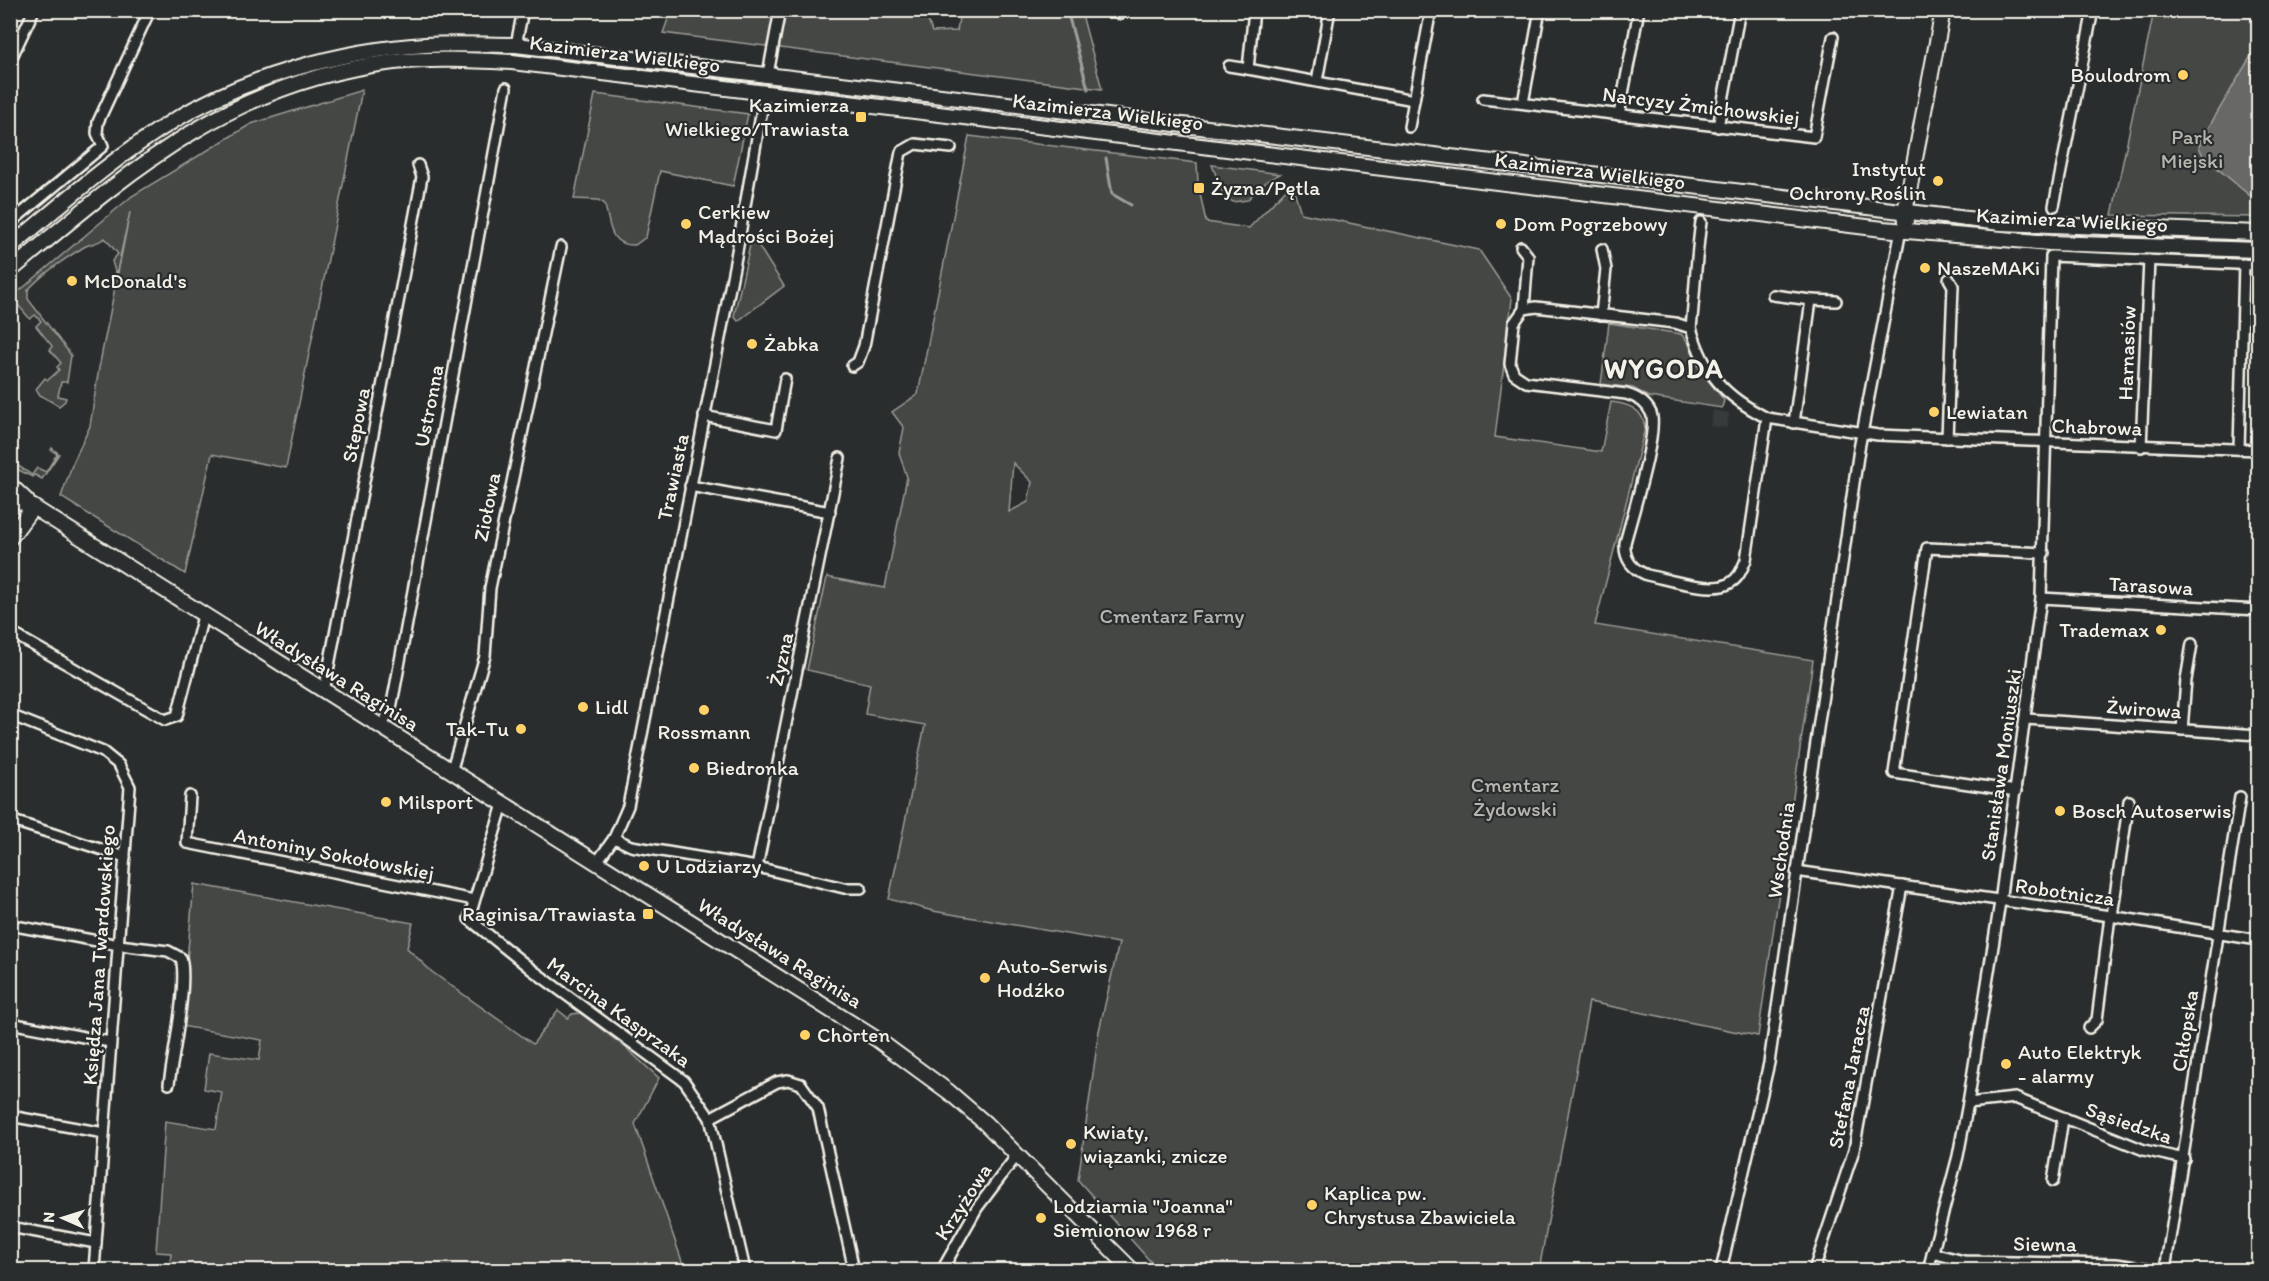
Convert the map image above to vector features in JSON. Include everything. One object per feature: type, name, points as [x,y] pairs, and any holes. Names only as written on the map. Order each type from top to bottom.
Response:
[{"type":"main road","points":[[1906,230],[1905,212],[1943,10]]},
{"type":"main road","name":"Kazimierza Wielkiego","points":[[10,247],[114,160],[174,120],[241,88],[300,67],[354,54],[425,45],[516,45],[1905,212],[2076,228],[2259,233]]},
{"type":"main road","name":"Kazimierza Wielkiego","points":[[10,272],[108,189],[179,138],[249,102],[319,77],[370,66],[428,59],[512,62],[1906,230],[2050,243],[2259,250]]},
{"type":"main road","points":[[894,107],[902,100],[902,94],[897,90]]},
{"type":"main road","points":[[1209,146],[1216,128]]},
{"type":"main road","points":[[1773,215],[1776,196]]},
{"type":"main road","name":"Władysława Raginisa","points":[[10,485],[33,507]]},
{"type":"main road","name":"Władysława Raginisa","points":[[10,497],[33,507],[878,1040],[949,1092],[1018,1154],[1132,1270]]},
{"type":"main road","points":[[10,538],[33,507]]},
{"type":"street","points":[[10,223],[103,146],[97,133],[98,122],[150,10]]},
{"type":"street","points":[[516,45],[523,10]]},
{"type":"street","points":[[768,74],[780,10]]},
{"type":"street","points":[[1248,69],[1254,10]]},
{"type":"street","points":[[1317,81],[1330,10]]},
{"type":"street","points":[[1409,127],[1431,10]]},
{"type":"street","points":[[1523,103],[1540,10]]},
{"type":"street","points":[[1619,115],[1639,10]]},
{"type":"street","points":[[1718,127],[1740,10]]},
{"type":"street","points":[[2054,206],[2092,10]]},
{"type":"street","points":[[10,61],[30,12]]},
{"type":"street","name":"Narcyzy Żmichowskiej","points":[[1483,99],[1814,137],[1833,38]]},
{"type":"street","points":[[1229,66],[1414,100]]},
{"type":"street","name":"Ustronna","points":[[381,728],[391,708],[395,688],[506,88]]},
{"type":"street","name":"Trawiasta","points":[[597,862],[614,838],[628,806],[765,92]]},
{"type":"street","points":[[852,366],[858,362],[864,346],[901,152],[915,144],[951,148]]},
{"type":"street","name":"Stepowa","points":[[324,692],[422,177],[418,165]]},
{"type":"street","points":[[1701,222],[1696,249],[1699,262],[1692,328],[1675,323],[1536,307],[1524,309],[1517,316],[1511,335],[1510,364],[1514,374],[1526,382],[1633,396],[1644,402],[1651,412],[1653,428],[1624,551],[1626,558],[1638,572],[1710,587],[1723,586],[1738,578],[1746,560],[1767,418]]},
{"type":"street","name":"Wschodnia","points":[[1721,1270],[1769,1063],[1862,433],[1906,230]]},
{"type":"street","name":"Ziołowa","points":[[451,772],[485,656],[490,588],[561,247]]},
{"type":"street","points":[[1521,247],[1528,256],[1524,309]]},
{"type":"street","points":[[1601,315],[1606,269],[1602,249]]},
{"type":"street","name":"Stanisława Moniuszki","points":[[1928,1270],[1958,1156],[1968,1102],[2000,902],[2041,598],[2051,256],[2148,260]]},
{"type":"street","points":[[2148,260],[2259,265]]},
{"type":"street","name":"Harnasiów","points":[[2142,447],[2148,260]]},
{"type":"street","points":[[2238,449],[2244,264]]},
{"type":"street","points":[[1947,438],[1953,286],[1949,279]]},
{"type":"street","points":[[1773,295],[1836,301]]},
{"type":"street","points":[[1794,423],[1810,300]]},
{"type":"street","name":"Chabrowa","points":[[1692,328],[1707,369],[1720,386],[1736,401],[1767,418],[1862,433],[2046,443],[2259,450]]},
{"type":"street","points":[[704,416],[776,430],[785,379]]},
{"type":"street","name":"Żyzna","points":[[757,867],[840,458]]},
{"type":"street","points":[[690,486],[830,512]]},
{"type":"street","points":[[2016,791],[1894,773],[1927,548],[2044,553]]},
{"type":"street","name":"Tarasowa","points":[[2041,598],[2259,610]]},
{"type":"street","points":[[10,632],[165,720],[171,720],[177,716],[203,616]]},
{"type":"street","points":[[2182,730],[2186,680],[2192,644]]},
{"type":"street","name":"Księdza Jana Twardowskiego","points":[[10,715],[103,752],[119,765],[130,787],[94,1270]]},
{"type":"street","name":"Żwirowa","points":[[2026,719],[2259,735]]},
{"type":"street","name":"Antoniny Sokołowskiej","points":[[190,796],[187,843],[474,900]]},
{"type":"street","name":"Chłopska","points":[[2165,1270],[2240,797]]},
{"type":"street","points":[[2089,1028],[2097,1020],[2129,801]]},
{"type":"street","name":"Marcina Kasprzaka","points":[[503,804],[469,919],[531,969],[684,1081],[710,1118],[745,1270]]},
{"type":"street","points":[[10,820],[125,857]]},
{"type":"street","points":[[614,838],[631,846],[757,867],[844,888],[861,888]]},
{"type":"street","name":"Robotnicza","points":[[1796,871],[2000,902],[2111,916],[2259,940]]},
{"type":"street","name":"Stefana Jaracza","points":[[1814,1270],[1854,1150],[1902,886]]},
{"type":"street","points":[[10,925],[119,945],[168,951],[181,958],[183,969],[169,1084]]},
{"type":"street","points":[[10,1023],[110,1042]]},
{"type":"street","points":[[710,1118],[777,1082],[788,1080],[801,1084],[818,1108],[854,1270]]},
{"type":"street","name":"Sąsiedzka","points":[[1968,1102],[2015,1098],[2144,1150],[2184,1159]]},
{"type":"street","points":[[10,1116],[104,1133]]},
{"type":"street","name":"Sąsiedzka","points":[[2053,1181],[2063,1119]]},
{"type":"street","name":"Krzyżowa","points":[[942,1270],[977,1208],[1018,1154]]},
{"type":"street","points":[[10,1227],[96,1243]]},
{"type":"street","name":"Siewna","points":[[1932,1253],[1964,1261],[2115,1264],[2158,1270]]},
{"type":"shaded area","points":[[2258,44],[2258,197],[2249,195],[2203,156],[2199,147]]},
{"type":"shaded area","points":[[1713,410],[1729,413],[1727,428],[1710,426]]},
{"type":"green space","points":[[671,11],[925,11],[932,32],[957,31],[960,11],[1081,11],[1102,89],[663,33]]},
{"type":"green space","name":"Park Miejski","points":[[2154,11],[2258,11],[2258,217],[2112,215]]},
{"type":"green space","points":[[362,90],[286,468],[212,454],[185,574],[61,497],[72,465],[90,426],[99,368],[130,212],[116,275],[112,261],[118,254],[105,238],[61,261],[28,290],[28,299],[71,355],[67,382],[61,382],[58,396],[66,398],[59,406],[40,395],[36,389],[45,378],[48,380],[59,370],[57,367],[61,363],[50,350],[52,346],[36,326],[41,321],[35,315],[30,319],[19,306],[11,314],[11,298],[132,196],[251,124]]},
{"type":"green space","points":[[595,94],[748,114],[733,186],[660,171],[646,237],[635,245],[619,241],[611,231],[604,203],[598,200],[574,199]]},
{"type":"green space","points":[[969,136],[1197,163],[1198,184],[1206,222],[1249,228],[1292,183],[1301,213],[1479,250],[1512,299],[1495,437],[1601,452],[1611,402],[1629,406],[1641,416],[1645,428],[1595,625],[1813,660],[1758,1036],[1589,1002],[1539,1270],[1158,1270],[1078,1180],[1099,1031],[1119,943],[933,911],[889,899],[925,725],[865,714],[870,684],[807,670],[827,577],[885,588],[907,477],[899,453],[904,428],[892,412],[918,394]],"holes":[[[1013,463],[1032,482],[1028,502],[1009,512]]]},
{"type":"green space","points":[[1212,165],[1280,174],[1268,180],[1247,200],[1233,202],[1224,196]]},
{"type":"green space","points":[[751,241],[756,242],[784,286],[738,321],[734,316]]},
{"type":"green space","points":[[1609,323],[1681,334],[1688,342],[1700,370],[1724,400],[1722,408],[1649,397],[1633,388],[1601,384]]},
{"type":"green space","points":[[52,448],[59,454],[42,479],[35,475],[32,477],[11,466],[11,461],[32,475],[37,468],[46,472],[57,454],[51,450]]},
{"type":"green space","points":[[194,884],[413,923],[407,948],[432,972],[533,1044],[558,1010],[568,1018],[572,1014],[580,1013],[626,1048],[659,1078],[635,1124],[685,1270],[170,1270],[171,1253],[156,1252],[165,1121],[216,1129],[222,1092],[204,1089],[209,1053],[259,1060],[262,1040],[181,1026]]},
{"type":"waterway","points":[[1067,10],[1088,89]]},
{"type":"waterway","points":[[1106,158],[1112,194],[1131,205]]},
{"type":"place","name":"Boulodrom","points":[[2183,75]]},
{"type":"place","name":"Kazimierza Wielkiego/Trawiasta","points":[[861,117]]},
{"type":"place","name":"Instytut Ochrony Roślin","points":[[1938,181]]},
{"type":"place","name":"Żyzna/Pętla","points":[[1199,188]]},
{"type":"place","name":"Cerkiew Mądrości Bożej","points":[[686,224]]},
{"type":"place","name":"Dom Pogrzebowy","points":[[1501,224]]},
{"type":"place","name":"NaszeMAKi","points":[[1925,268]]},
{"type":"place","name":"McDonald's","points":[[72,281]]},
{"type":"place","name":"Żabka","points":[[752,344]]},
{"type":"place","name":"Lewiatan","points":[[1934,412]]},
{"type":"place","name":"Trademax","points":[[2161,630]]},
{"type":"place","name":"Lidl","points":[[583,707]]},
{"type":"place","name":"Rossmann","points":[[704,710]]},
{"type":"place","name":"Tak-Tu","points":[[521,729]]},
{"type":"place","name":"Biedronka","points":[[694,768]]},
{"type":"place","name":"Milsport","points":[[386,802]]},
{"type":"place","name":"Bosch Autoserwis","points":[[2060,811]]},
{"type":"place","name":"U Lodziarzy","points":[[644,866]]},
{"type":"place","name":"Raginisa/Trawiasta","points":[[648,914]]},
{"type":"place","name":"Auto-Serwis Hodźko","points":[[985,978]]},
{"type":"place","name":"Chorten","points":[[805,1035]]},
{"type":"place","name":"Auto Elektryk - alarmy","points":[[2006,1064]]},
{"type":"place","name":"Kwiaty, wiązanki, znicze","points":[[1071,1144]]},
{"type":"place","name":"Kaplica pw. Chrystusa Zbawiciela","points":[[1312,1205]]},
{"type":"place","name":"Lodziarnia \"Joanna\" Siemionow 1968 r","points":[[1041,1218]]},
{"type":"district","name":"WYGODA","points":[[1664,369]]},
{"type":"park label","name":"Cmentarz Farny","points":[[1172,616]]},
{"type":"park label","name":"Cmentarz Żydowski","points":[[1515,797]]}]
